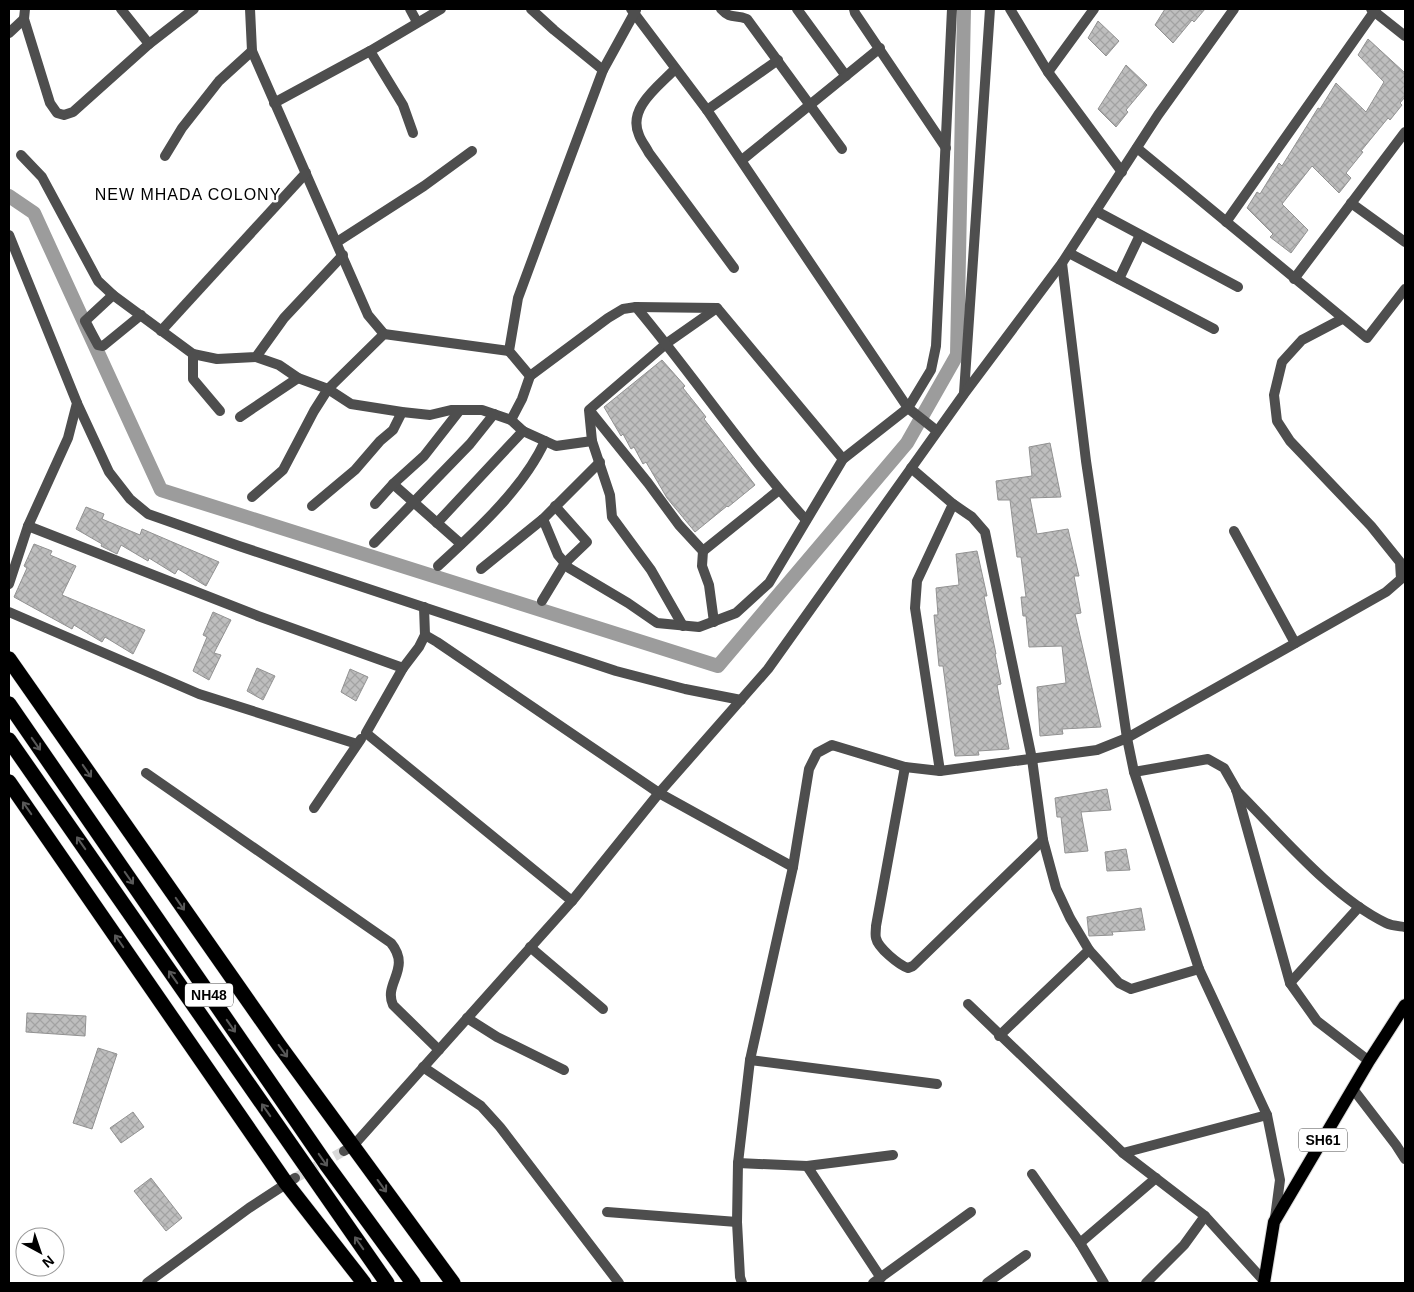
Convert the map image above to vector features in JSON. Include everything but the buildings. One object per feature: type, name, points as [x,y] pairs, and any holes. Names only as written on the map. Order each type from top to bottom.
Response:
[{"type":"highway","points":[[9,659],[279,1045],[348,1149],[453,1283]]},
{"type":"highway","name":"NH48","points":[[9,704],[326,1164],[413,1283]]},
{"type":"highway","name":"NH48","points":[[9,740],[387,1283]]},
{"type":"highway","points":[[9,782],[364,1283]]},
{"type":"main road","name":"SH61","points":[[1264,1282],[1274,1222],[1369,1061],[1405,1005]]},
{"type":"street","points":[[121,9],[150,44]]},
{"type":"street","points":[[25,14],[50,103],[57,112],[64,116],[73,112],[150,44],[194,9]]},
{"type":"street","points":[[250,9],[252,51],[368,315],[384,334],[509,351],[530,376]]},
{"type":"street","points":[[410,9],[417,22]]},
{"type":"street","points":[[274,103],[442,9]]},
{"type":"street","points":[[530,9],[603,70]]},
{"type":"street","points":[[721,9],[727,16],[734,18],[740,16],[747,19],[842,148]]},
{"type":"street","points":[[797,9],[846,76]]},
{"type":"street","points":[[854,9],[854,13],[880,48],[946,148]]},
{"type":"street","points":[[542,519],[558,555],[569,568],[628,603],[657,623],[699,627],[736,614],[769,583],[843,459],[911,410],[931,370],[936,346],[952,9]]},
{"type":"street","points":[[964,394],[984,74],[990,9]]},
{"type":"street","points":[[1010,9],[1048,72],[1122,172]]},
{"type":"street","points":[[1048,72],[1094,9]]},
{"type":"street","points":[[348,1149],[424,1067],[572,900],[659,793],[768,668],[911,468],[935,429],[964,394],[1062,263],[1158,115],[1234,9]]},
{"type":"street","points":[[509,351],[518,298],[603,70],[634,10],[742,160],[911,410],[935,429]]},
{"type":"street","points":[[1226,222],[1373,10],[1405,36]]},
{"type":"street","points":[[9,33],[25,14]]},
{"type":"street","points":[[742,160],[880,48]]},
{"type":"street","points":[[166,156],[182,128],[219,81],[252,51]]},
{"type":"street","points":[[370,51],[403,106],[413,133]]},
{"type":"street","points":[[707,110],[778,60]]},
{"type":"street","points":[[675,69],[641,104],[637,119],[638,134],[649,153],[734,268]]},
{"type":"street","points":[[1294,278],[1405,132]]},
{"type":"street","points":[[1137,148],[1367,338],[1405,289]]},
{"type":"street","points":[[337,242],[424,186],[472,151]]},
{"type":"street","points":[[21,155],[42,177],[98,281],[113,295],[193,354],[217,360],[256,357],[279,364],[298,378],[328,389],[351,404],[430,415],[451,410],[482,410],[511,420],[524,430],[556,446],[592,441]]},
{"type":"street","points":[[161,330],[306,173]]},
{"type":"street","points":[[1351,204],[1405,242]]},
{"type":"street","points":[[1096,212],[1238,287]]},
{"type":"street","points":[[9,234],[77,403],[109,472],[130,499],[148,514],[616,671],[685,689],[741,700]]},
{"type":"street","points":[[1119,279],[1140,235]]},
{"type":"street","points":[[1069,253],[1214,329]]},
{"type":"street","points":[[256,357],[284,318],[343,255]]},
{"type":"street","points":[[1062,263],[1086,461],[1127,738],[1134,772],[1199,969],[1267,1115],[1280,1180],[1274,1222]]},
{"type":"street","points":[[113,295],[85,321],[98,345],[103,346],[141,315]]},
{"type":"street","points":[[636,307],[667,343],[779,490],[806,520]]},
{"type":"street","points":[[511,420],[522,399],[530,376],[623,308],[717,308],[843,459]]},
{"type":"street","points":[[589,410],[667,343],[717,308]]},
{"type":"street","points":[[742,1283],[740,1277],[737,1222],[738,1162],[750,1060],[793,867],[809,770],[817,752],[832,745],[905,767],[940,771],[1097,750],[1127,738],[1386,592],[1400,579],[1400,562],[1372,526],[1290,441],[1277,421],[1274,395],[1282,362],[1302,340],[1342,319]]},
{"type":"street","points":[[252,497],[284,470],[314,410],[328,389],[384,334]]},
{"type":"street","points":[[193,354],[193,379],[220,411]]},
{"type":"street","points":[[240,417],[298,378]]},
{"type":"street","points":[[9,584],[28,526],[68,438],[77,403]]},
{"type":"street","points":[[375,504],[393,484],[424,456],[460,410]]},
{"type":"street","points":[[589,410],[592,441],[610,495],[612,517],[651,570],[683,626]]},
{"type":"street","points":[[589,410],[648,482],[679,525],[703,551],[702,566],[709,585],[714,622]]},
{"type":"street","points":[[312,506],[355,470],[380,441],[393,430],[402,412]]},
{"type":"street","points":[[374,543],[470,444],[494,414]]},
{"type":"street","points":[[437,523],[524,430]]},
{"type":"street","points":[[438,566],[518,485],[538,456],[545,441]]},
{"type":"street","points":[[481,569],[542,519],[600,462]]},
{"type":"street","points":[[911,468],[953,504],[972,517],[985,532],[1032,759],[1043,840],[1056,888],[1070,918],[1089,950],[1119,983],[1131,989],[1199,969]]},
{"type":"street","points":[[393,484],[461,544]]},
{"type":"street","points":[[703,551],[779,490]]},
{"type":"street","points":[[940,771],[915,608],[919,575],[953,504]]},
{"type":"street","points":[[542,601],[565,563],[587,542],[555,506]]},
{"type":"street","points":[[28,526],[258,616],[403,668]]},
{"type":"street","points":[[1234,531],[1296,643]]},
{"type":"street","points":[[314,808],[366,733],[403,668],[419,647],[424,635],[424,607]]},
{"type":"street","points":[[9,612],[199,694],[357,744]]},
{"type":"street","points":[[424,635],[438,642],[659,793],[793,867]]},
{"type":"street","points":[[366,733],[572,900]]},
{"type":"street","points":[[1134,772],[1208,759],[1224,768],[1236,789],[1290,983],[1317,1021],[1369,1061]]},
{"type":"street","points":[[905,767],[876,926],[878,944],[900,965],[908,968],[913,966],[1043,840]]},
{"type":"street","points":[[146,773],[391,943],[399,956],[399,964],[390,999],[393,1005],[439,1050]]},
{"type":"street","points":[[1236,789],[1318,873],[1359,907],[1388,924],[1405,928]]},
{"type":"street","points":[[1290,983],[1359,907]]},
{"type":"street","points":[[530,947],[603,1009]]},
{"type":"street","points":[[999,1036],[1089,950]]},
{"type":"street","points":[[968,1004],[999,1036],[1123,1153],[1205,1216],[1264,1282]]},
{"type":"street","points":[[467,1018],[497,1038],[564,1070]]},
{"type":"street","points":[[750,1060],[937,1084]]},
{"type":"street","points":[[424,1067],[481,1106],[500,1127],[619,1283]]},
{"type":"street","points":[[1353,1089],[1405,1159]]},
{"type":"street","points":[[1123,1153],[1267,1115]]},
{"type":"street","points":[[738,1162],[807,1166],[893,1155]]},
{"type":"street","points":[[807,1166],[877,1281],[971,1212]]},
{"type":"street","points":[[1032,1174],[1080,1243],[1104,1283]]},
{"type":"street","points":[[1080,1243],[1156,1178]]},
{"type":"street","points":[[147,1283],[249,1208],[291,1181]]},
{"type":"street","points":[[607,1212],[737,1222]]},
{"type":"street","points":[[1146,1283],[1184,1245],[1205,1216]]},
{"type":"street","points":[[987,1283],[1026,1255]]},
{"type":"waterway","points":[[9,196],[34,213],[161,490],[718,666],[907,443],[957,355],[964,9]]},
{"type":"tunnel","points":[[295,1178],[344,1151]]},
{"type":"district","name":"NEW MHADA COLONY","points":[[188,194]]}]
